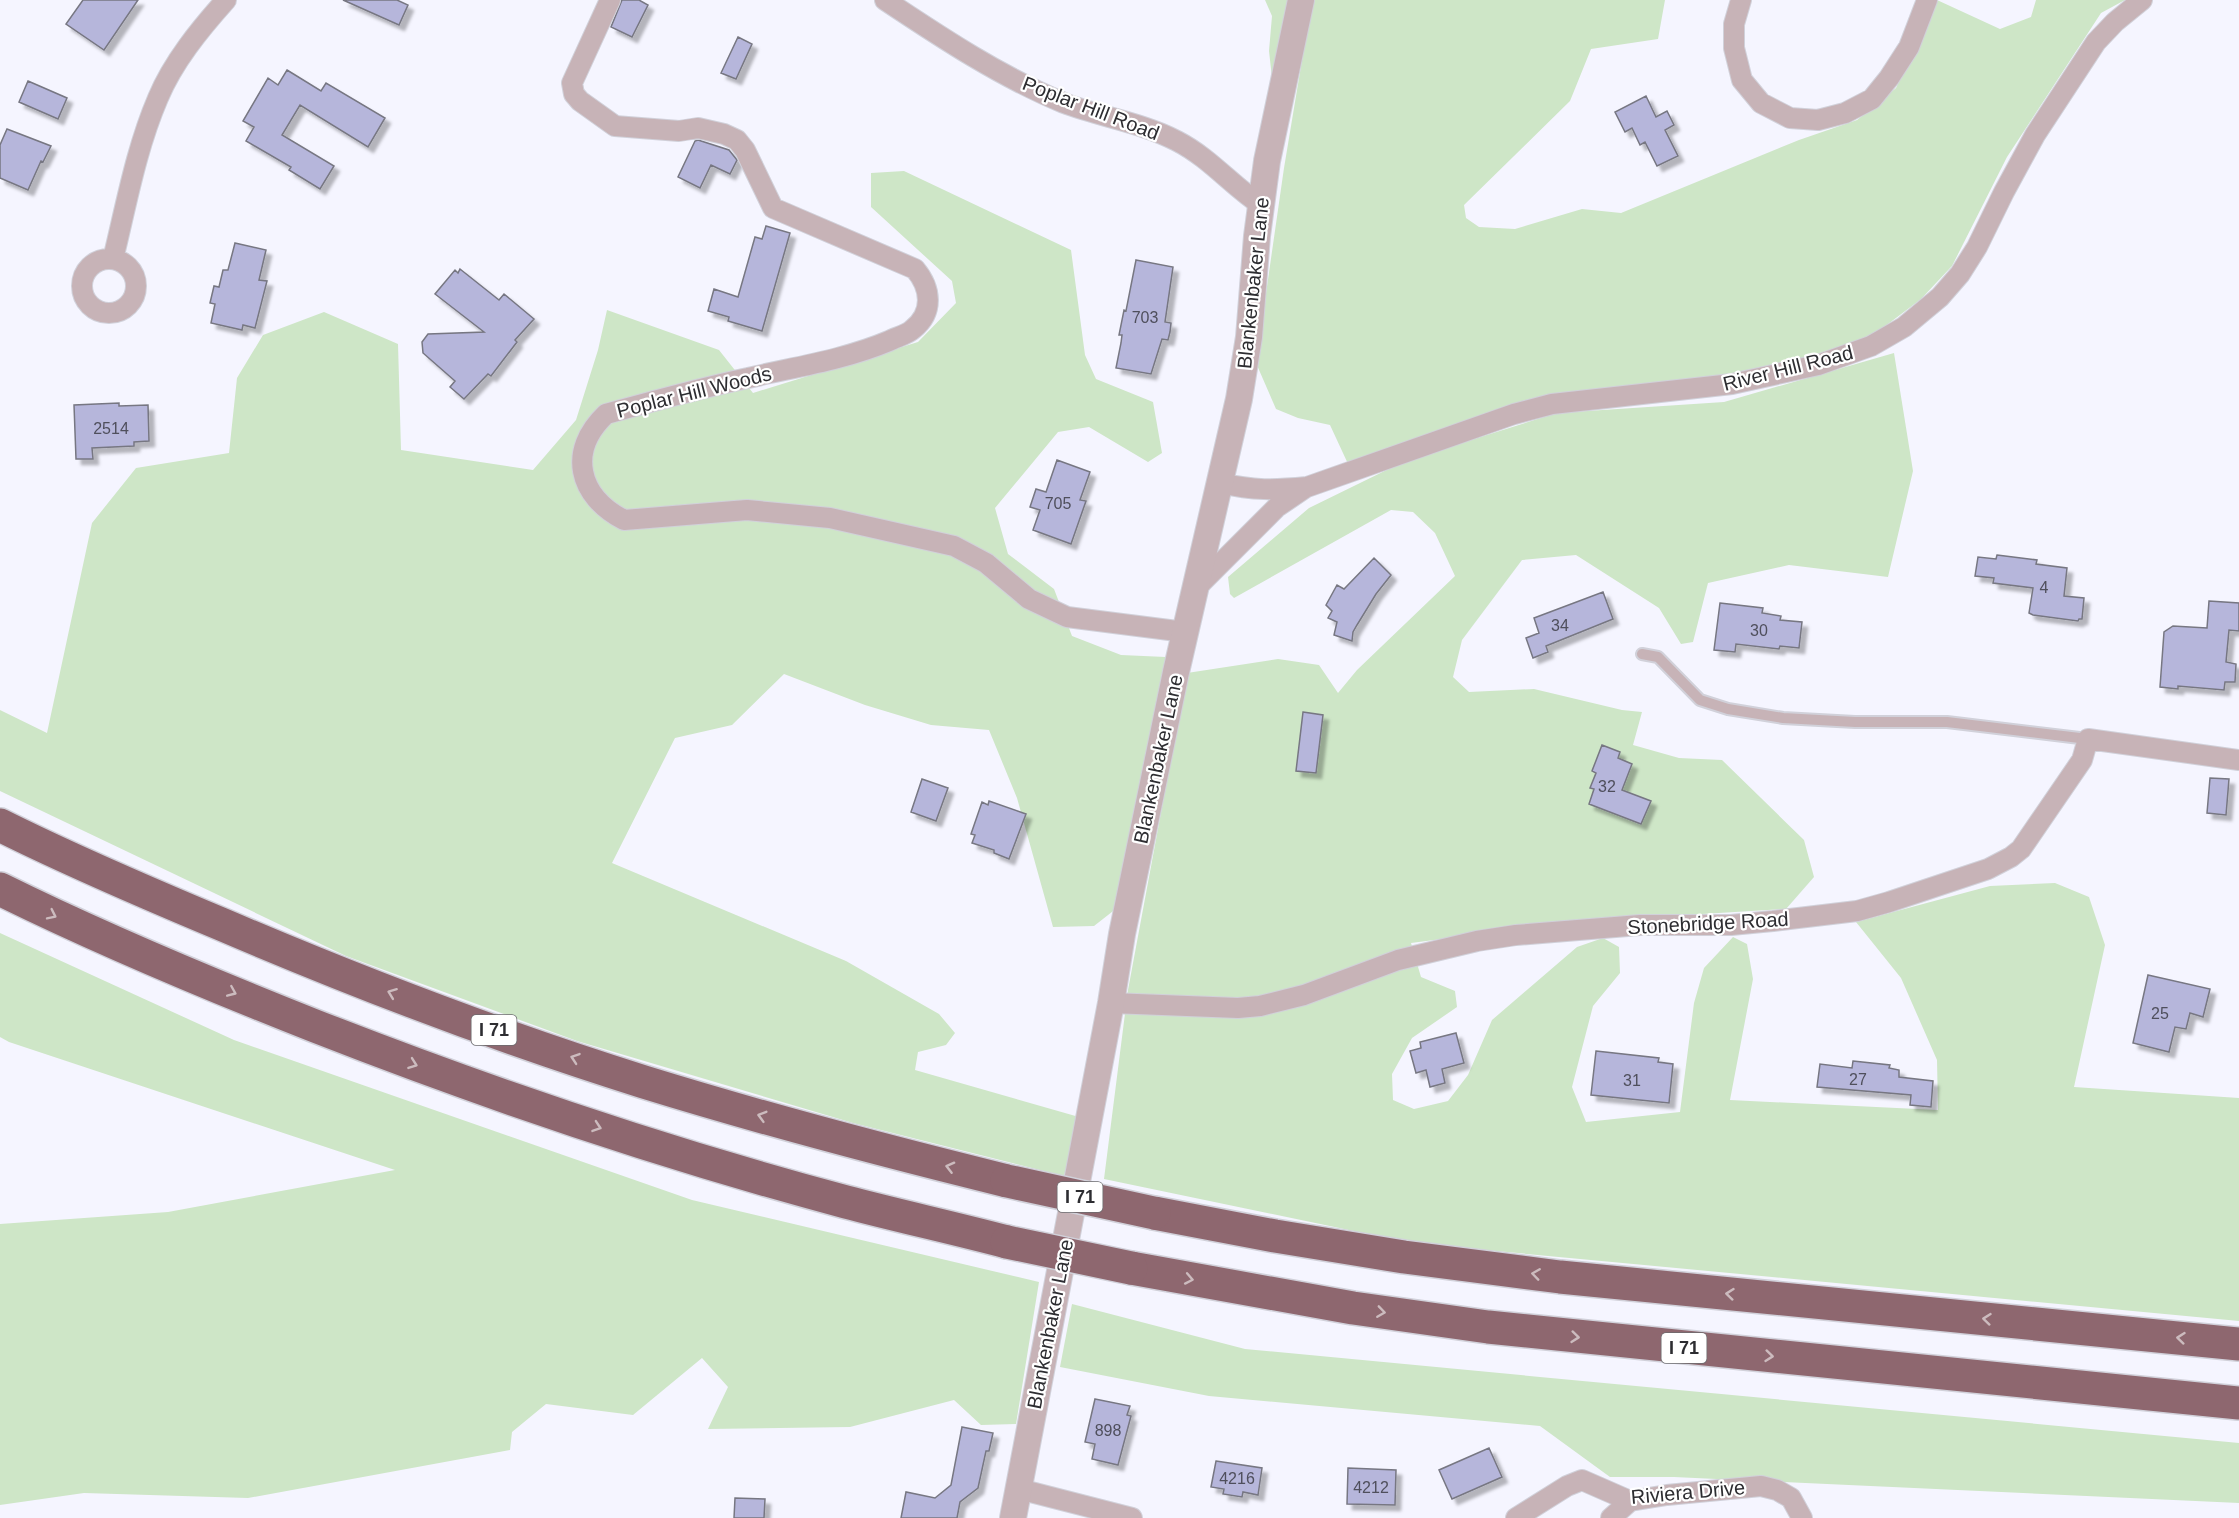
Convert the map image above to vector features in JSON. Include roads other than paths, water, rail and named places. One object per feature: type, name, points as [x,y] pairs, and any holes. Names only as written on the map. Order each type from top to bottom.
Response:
[{"type":"highway","name":"I 71","points":[[0,825],[154,896],[279,949],[445,1014],[641,1081],[708,1101],[884,1151],[1007,1181],[1154,1213],[1404,1257],[1560,1277],[2239,1344]]},
{"type":"highway","name":"I 71","points":[[0,889],[64,921],[180,971],[447,1076],[683,1155],[846,1202],[1007,1242],[1131,1268],[1353,1308],[1488,1327],[2239,1403]]},
{"type":"street","points":[[113,259],[137,161],[158,97],[175,65],[226,0]]},
{"type":"street","name":"Poplar Hill Woods","points":[[610,0],[573,83],[574,94],[580,100],[615,126],[679,131],[698,128],[724,134],[737,140],[746,150],[773,208],[915,269],[923,279],[928,293],[928,307],[922,320],[912,331],[863,352],[689,391],[606,414],[587,438],[583,454],[583,470],[587,486],[596,500],[608,512],[624,520],[747,510],[830,518],[954,546],[986,564],[1029,599],[1067,617],[1185,632]]},
{"type":"street","name":"Poplar Hill Road","points":[[885,0],[1016,80],[1074,106],[1176,140],[1201,155],[1242,192],[1261,205]]},
{"type":"street","name":"Blankenbaker Lane","points":[[1013,1518],[1111,1003],[1122,934],[1185,632],[1239,399],[1249,337],[1261,205],[1283,81],[1301,0]]},
{"type":"street","points":[[1741,0],[1734,24],[1734,48],[1742,80],[1761,103],[1790,118],[1818,120],[1845,113],[1872,99],[1889,78],[1909,46],[1927,0]]},
{"type":"street","name":"River Hill Road","points":[[1196,588],[1277,507],[1307,487],[1514,414],[1552,404],[1732,384],[1818,365],[1871,346],[1904,327],[1940,297],[1960,274],[2035,135],[2096,42],[2115,22],[2142,0]]},
{"type":"street","name":"River Hill Road","points":[[1221,483],[1249,490],[1307,487]]},
{"type":"street","points":[[2088,739],[2239,760]]},
{"type":"street","name":"Stonebridge Road","points":[[1111,1003],[1238,1008],[1260,1006],[1304,995],[1398,960],[1477,941],[1516,935],[1640,925],[1731,925],[1857,911],[1988,869],[2016,853],[2028,841],[2082,760],[2088,739]]},
{"type":"street","name":"Riviera Drive","points":[[1516,1518],[1567,1486],[1582,1480],[1630,1501],[1761,1486],[1777,1490],[1791,1498],[1799,1512]]},
{"type":"street","points":[[1019,1490],[1132,1518]]},
{"type":"street","points":[[1611,1518],[1630,1501]]},
{"type":"lane","points":[[1642,654],[1658,657],[1700,700],[1728,709],[1783,718],[1855,722],[1947,722],[2088,739]]}]
